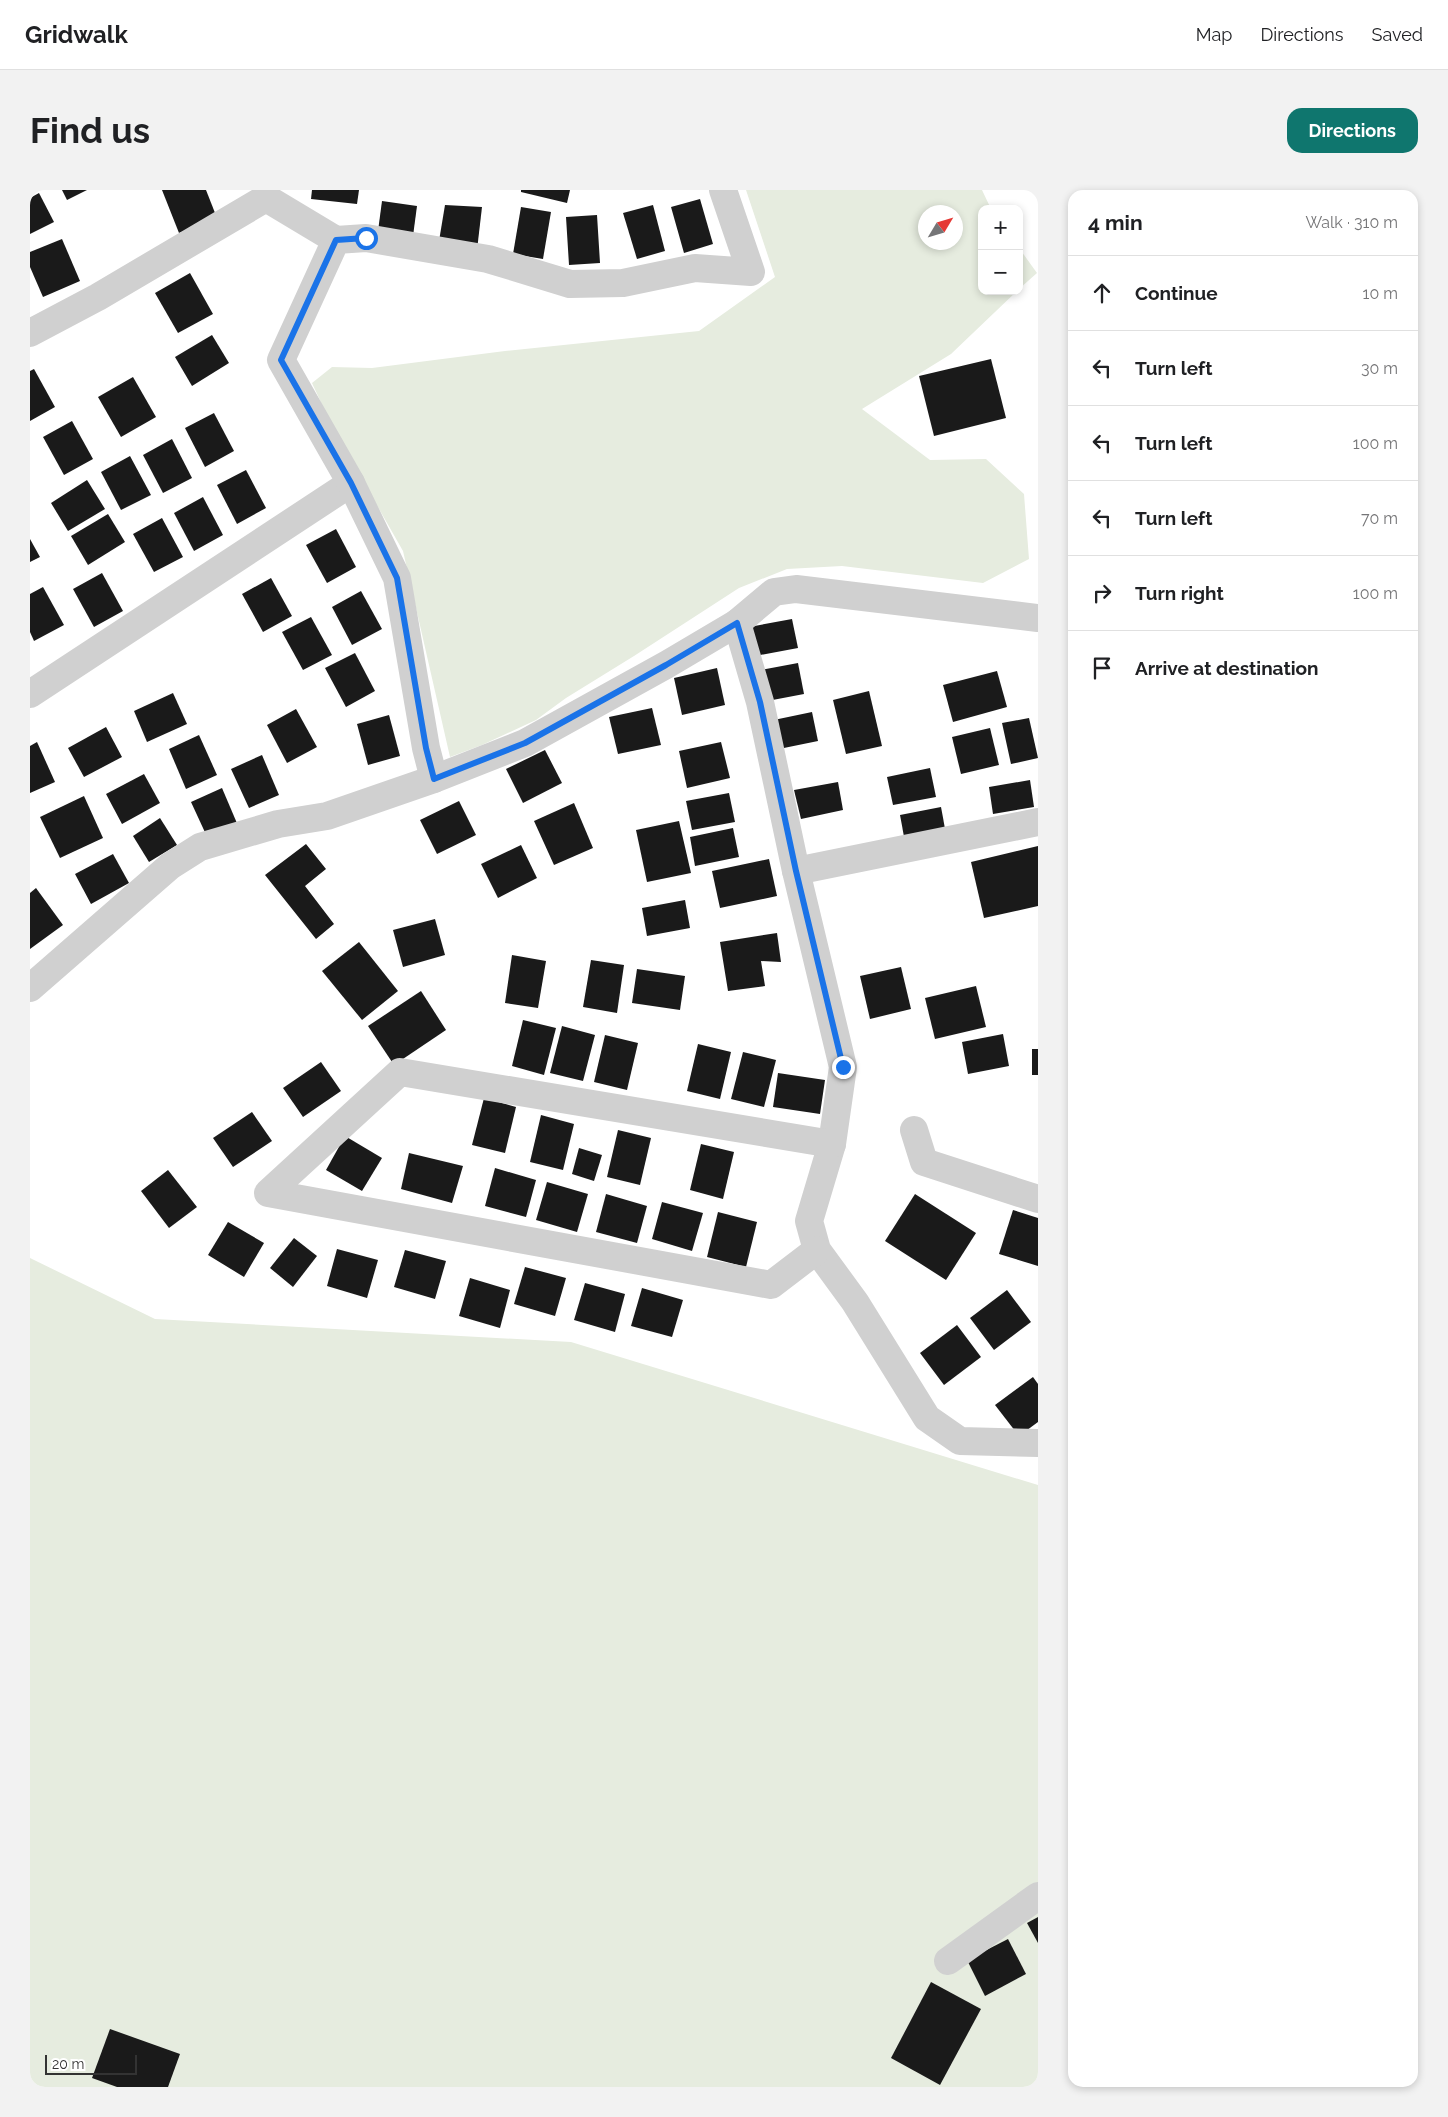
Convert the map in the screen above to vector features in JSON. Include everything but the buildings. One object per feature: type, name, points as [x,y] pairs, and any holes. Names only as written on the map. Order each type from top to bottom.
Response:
[{"type":"street","points":[[30,333],[98,297],[266,198],[336,240],[366,238],[488,259],[570,284],[622,283],[695,268],[750,272],[723,190]]},
{"type":"street","points":[[336,240],[281,360],[351,483],[397,578],[426,748],[434,779]]},
{"type":"street","points":[[30,694],[351,483]]},
{"type":"street","points":[[30,988],[170,866],[200,847],[278,824],[327,816],[434,779],[525,743],[666,665],[737,623],[774,592],[796,588],[1038,618]]},
{"type":"street","points":[[737,623],[760,702],[796,871],[843,1067],[832,1144],[808,1221],[818,1250],[855,1302],[927,1418],[960,1441],[1038,1443]]},
{"type":"street","points":[[796,871],[1038,822]]},
{"type":"street","points":[[818,1250],[771,1285],[268,1193],[400,1072],[832,1144]]},
{"type":"street","points":[[914,1130],[924,1162],[1038,1199]]},
{"type":"street","points":[[948,1961],[1038,1896]]},
{"type":"shaded area","points":[[746,190],[982,190],[989,205],[978,205],[978,295],[1013,295],[951,354],[862,409],[930,460],[986,459],[1024,494],[1029,559],[983,583],[842,566],[787,569],[739,588],[566,698],[536,720],[482,745],[450,757],[403,551],[333,428],[312,383],[332,367],[372,368],[505,351],[699,331],[775,277]]},
{"type":"shaded area","points":[[1023,254],[1037,273],[1023,285]]},
{"type":"shaded area","points":[[30,1258],[155,1319],[571,1342],[1038,1485],[1038,2087],[30,2087]]},
{"type":"route","points":[[366,238],[336,240],[281,360],[351,483],[397,578],[426,748],[434,779],[525,743],[586,711],[737,623],[760,702],[796,871],[843,1067]]}]
